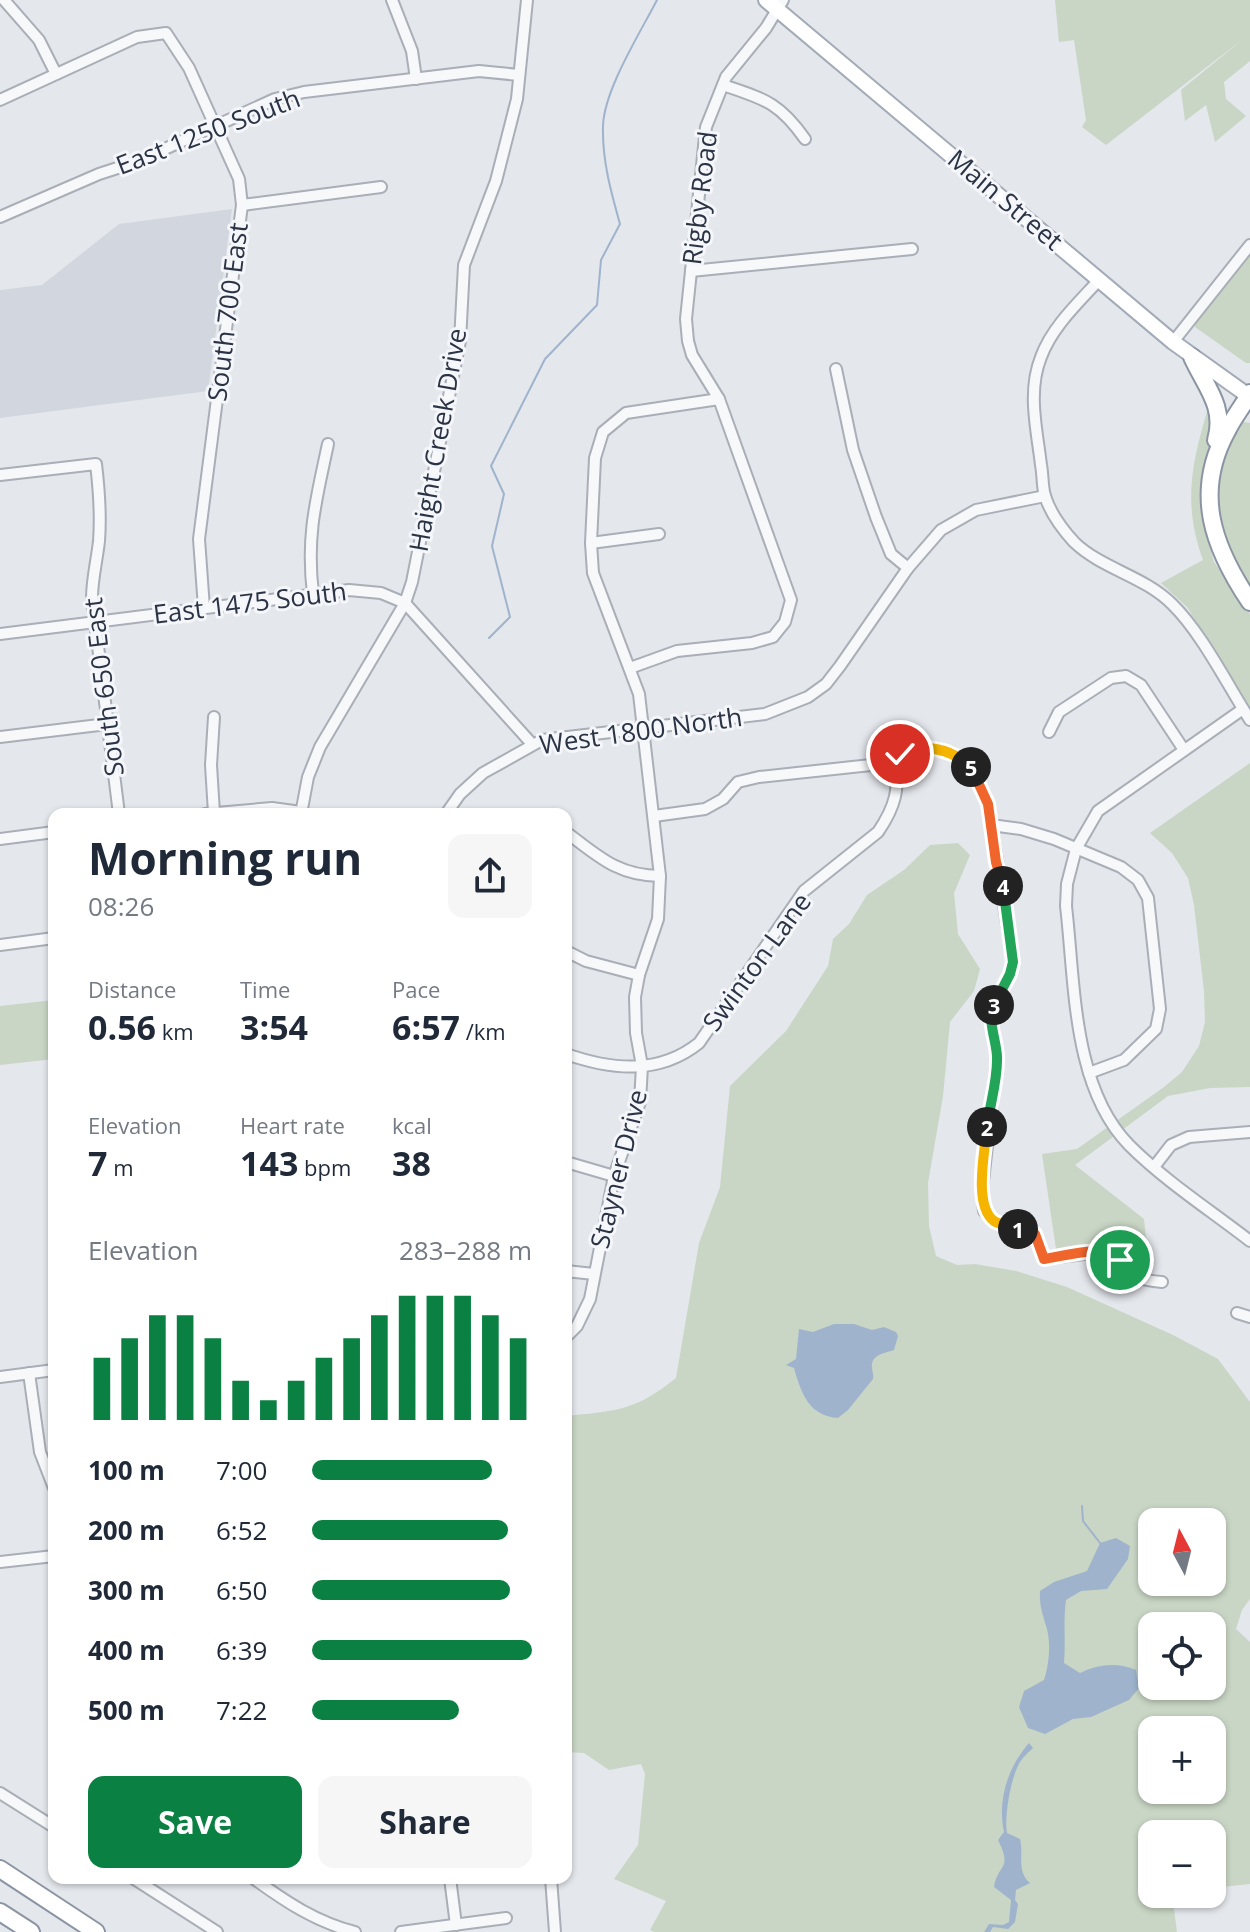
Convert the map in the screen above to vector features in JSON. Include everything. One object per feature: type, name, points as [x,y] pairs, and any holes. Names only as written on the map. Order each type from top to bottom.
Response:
[{"type":"highway","points":[[1192,357],[1219,410],[1220,428],[1213,449],[1214,461]]},
{"type":"highway","points":[[1249,395],[1227,429],[1214,461],[1210,487],[1212,525],[1225,561],[1250,602]]},
{"type":"highway","points":[[0,1869],[96,1932]]},
{"type":"highway","points":[[0,1912],[31,1932]]},
{"type":"main road","name":"Main Street","points":[[775,3],[1173,342],[1249,395]]},
{"type":"street","points":[[0,100],[56,74],[39,40],[4,0]]},
{"type":"street","points":[[392,0],[412,51],[416,79]]},
{"type":"street","name":"Haight Creek Drive","points":[[302,808],[308,777],[320,747],[405,603],[412,582],[457,354],[464,265],[496,181],[517,99],[527,0]]},
{"type":"street","name":"Rigby Road","points":[[630,668],[677,651],[752,643],[773,637],[785,622],[791,600],[719,399],[692,355],[686,319],[706,127],[732,68],[766,28],[775,3]]},
{"type":"street","name":"South 700 East","points":[[56,74],[137,37],[166,33],[189,68],[239,179],[242,205],[199,539],[204,608]]},
{"type":"street","name":"East 1250 South","points":[[0,217],[99,174],[136,162],[275,99],[304,92],[479,71],[519,75]]},
{"type":"street","points":[[723,85],[761,99],[787,114],[805,139]]},
{"type":"street","points":[[242,205],[381,187]]},
{"type":"street","points":[[1173,342],[1250,245]]},
{"type":"street","points":[[691,271],[912,249]]},
{"type":"street","points":[[1099,280],[1056,329],[1037,369],[1034,407],[1045,496],[1060,526],[1076,543],[1094,557],[1155,590],[1172,604],[1186,620],[1250,720]]},
{"type":"street","points":[[836,369],[853,450],[876,517],[891,554],[908,568]]},
{"type":"street","name":"Stayner Drive","points":[[572,1331],[590,1299],[614,1176],[640,1102],[642,1066],[635,1017],[639,975],[658,919],[660,876],[639,694],[593,573],[591,543],[595,458],[603,432],[626,413],[719,399]]},
{"type":"street","points":[[313,594],[309,563],[310,527],[328,444]]},
{"type":"street","name":"South 650 East","points":[[0,475],[96,464],[100,503],[99,542],[92,577],[94,622],[118,808]]},
{"type":"street","name":"West 1800 North","points":[[450,808],[460,794],[483,773],[542,740],[765,714],[808,697],[826,684],[908,568],[941,530],[976,510],[1045,496]]},
{"type":"street","points":[[591,543],[659,534]]},
{"type":"street","name":"East 1475 South","points":[[0,634],[349,590],[381,593],[405,603]]},
{"type":"street","points":[[405,603],[532,744]]},
{"type":"street","points":[[1049,732],[1059,712],[1111,678],[1126,676],[1141,685],[1184,750]]},
{"type":"street","points":[[1243,709],[1098,811],[1076,849],[1067,884],[1066,906],[1082,1048],[1098,1100],[1128,1144],[1250,1241]]},
{"type":"street","points":[[210,808],[214,717]]},
{"type":"street","points":[[0,737],[107,724]]},
{"type":"street","points":[[654,816],[705,809],[723,799],[738,782],[871,765],[908,751],[937,748],[971,767],[988,804],[1013,962],[991,1012],[997,1057],[982,1190],[984,1211],[996,1223],[1035,1234],[1044,1259],[1108,1251],[1133,1276],[1162,1282]]},
{"type":"street","name":"Swinton Lane","points":[[572,1056],[598,1066],[642,1066],[670,1062],[699,1043],[804,891],[878,832],[897,792],[897,778],[890,759]]},
{"type":"street","points":[[991,825],[1033,833],[1121,867],[1138,880],[1148,898],[1160,1009],[1156,1029],[1124,1060],[1089,1073]]},
{"type":"street","points":[[0,839],[48,833]]},
{"type":"street","points":[[572,836],[616,868],[645,876],[660,876]]},
{"type":"street","points":[[0,945],[48,939]]},
{"type":"street","points":[[572,954],[586,961],[639,975]]},
{"type":"street","points":[[1154,1167],[1171,1145],[1189,1137],[1250,1132]]},
{"type":"street","points":[[572,1164],[614,1176]]},
{"type":"street","points":[[572,1272],[594,1274]]},
{"type":"street","points":[[1237,1313],[1250,1317]]},
{"type":"street","points":[[0,1377],[48,1371]]},
{"type":"street","points":[[29,1373],[40,1452],[48,1473]]},
{"type":"street","points":[[0,1562],[48,1557]]},
{"type":"street","points":[[0,1793],[48,1823]]},
{"type":"street","points":[[142,1884],[217,1932]]},
{"type":"street","points":[[262,1884],[302,1913],[355,1932]]},
{"type":"street","points":[[451,1884],[456,1925]]},
{"type":"street","points":[[551,1884],[555,1932]]},
{"type":"street","points":[[401,1932],[506,1918]]},
{"type":"shaded area","points":[[232,209],[208,391],[0,418],[0,290],[42,285],[119,224]]},
{"type":"green space","points":[[1055,0],[1250,0],[1250,61],[1224,82],[1226,99],[1246,116],[1215,142],[1206,105],[1185,121],[1181,90],[1243,39],[1106,145],[1082,127],[1086,120],[1074,40],[1059,42]]},
{"type":"green space","points":[[1250,251],[1250,363],[1246,363],[1195,327],[1196,320]]},
{"type":"green space","points":[[1209,405],[1213,433],[1201,477],[1201,515],[1214,562],[1250,614],[1250,707],[1187,607],[1161,583],[1203,560],[1191,500],[1194,464]]},
{"type":"green space","points":[[1239,421],[1250,423],[1250,592],[1230,561],[1216,506],[1221,461]]},
{"type":"green space","points":[[1250,763],[1250,1087],[1210,1088],[1168,1096],[1075,1165],[1144,1219],[1146,1239],[1056,1249],[1042,1154],[1077,1149],[1164,1087],[1182,1072],[1199,1046],[1205,1022],[1194,905],[1188,878],[1172,853],[1150,833]]},
{"type":"green space","points":[[958,843],[970,855],[954,893],[958,934],[980,969],[974,991],[950,1022],[943,1096],[928,1183],[929,1226],[936,1256],[957,1265],[975,1264],[1016,1271],[1067,1287],[1173,1335],[1218,1359],[1250,1402],[1250,1599],[1242,1610],[1236,1629],[1250,1642],[1250,1884],[1226,1887],[1226,1820],[1138,1820],[1138,1908],[1174,1908],[1177,1932],[654,1932],[650,1930],[666,1901],[614,1879],[638,1845],[645,1774],[641,1764],[609,1770],[584,1753],[572,1752],[572,1415],[624,1408],[649,1397],[676,1378],[699,1243],[720,1187],[730,1086],[786,1031],[828,966],[833,939],[849,924],[867,895],[904,870],[930,845]]},
{"type":"green space","points":[[48,1001],[48,1060],[0,1065],[0,1006]]},
{"type":"water","points":[[834,1324],[854,1324],[872,1330],[884,1327],[898,1336],[894,1350],[874,1359],[873,1379],[838,1418],[813,1408],[803,1394],[794,1368],[786,1365],[796,1359],[799,1329],[813,1332]]},
{"type":"water","points":[[1116,1538],[1130,1546],[1128,1559],[1107,1589],[1081,1591],[1066,1600],[1064,1663],[1080,1673],[1108,1665],[1129,1667],[1136,1670],[1138,1689],[1129,1700],[1091,1717],[1073,1719],[1045,1734],[1028,1728],[1019,1707],[1024,1691],[1044,1680],[1047,1668],[1048,1635],[1040,1591],[1054,1582],[1087,1571],[1100,1543]]},
{"type":"water","points":[[1029,1743],[1033,1748],[1020,1762],[1014,1777],[1006,1826],[1007,1833],[1020,1839],[1023,1873],[1030,1883],[1016,1890],[1015,1900],[1018,1904],[1015,1922],[1008,1929],[993,1927],[990,1932],[984,1932],[989,1924],[1009,1922],[1011,1900],[994,1887],[1004,1862],[998,1840],[1004,1832],[1002,1808],[1006,1784],[1015,1763]]},
{"type":"waterway","points":[[489,638],[510,617],[492,546],[504,494],[491,466],[545,359],[597,305],[601,260],[620,224],[606,164],[603,139],[605,112],[624,62],[657,0]]},
{"type":"waterway","points":[[1082,1506],[1083,1521],[1100,1543]]},
{"type":"route","points":[[900,754],[919,748],[937,748],[952,753],[971,767],[988,804],[1013,962],[991,1012],[997,1057],[982,1190],[984,1211],[996,1223],[1035,1234],[1044,1259],[1098,1250],[1108,1251],[1120,1260]]}]
